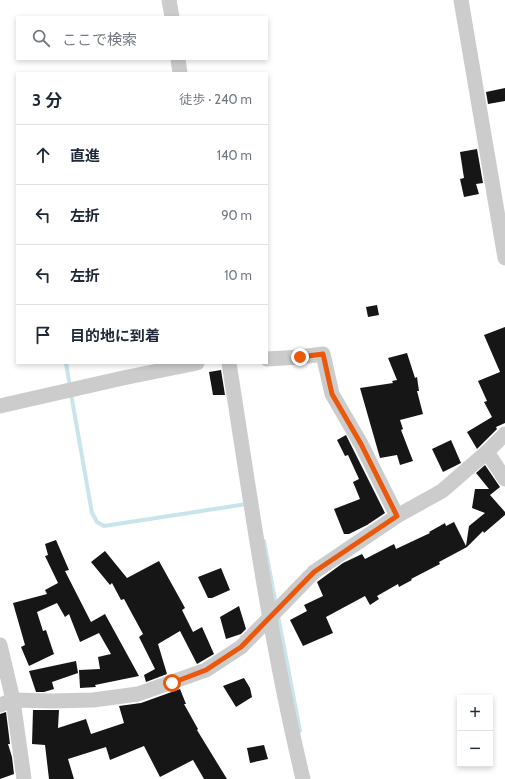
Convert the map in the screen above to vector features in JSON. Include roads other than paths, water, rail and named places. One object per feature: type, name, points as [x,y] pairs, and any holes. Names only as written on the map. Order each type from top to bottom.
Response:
[{"type":"street","points":[[170,0],[172,16]]},
{"type":"street","points":[[461,0],[505,258]]},
{"type":"street","points":[[178,60],[180,72]]},
{"type":"street","points":[[268,359],[323,354],[332,394],[361,444],[397,516]]},
{"type":"street","points":[[0,406],[193,364]]},
{"type":"street","points":[[231,364],[251,504],[290,724],[303,779]]},
{"type":"street","points":[[6,703],[93,700],[138,694],[206,670],[241,647],[314,572],[397,516],[442,491],[487,452],[505,434]]},
{"type":"street","points":[[487,452],[505,479]]},
{"type":"street","points":[[0,645],[6,703],[24,779]]},
{"type":"waterway","points":[[66,364],[70,387]]},
{"type":"waterway","points":[[71,394],[92,513],[97,522],[104,526],[247,504]]},
{"type":"waterway","points":[[264,541],[276,605]]},
{"type":"waterway","points":[[278,616],[300,731]]}]
